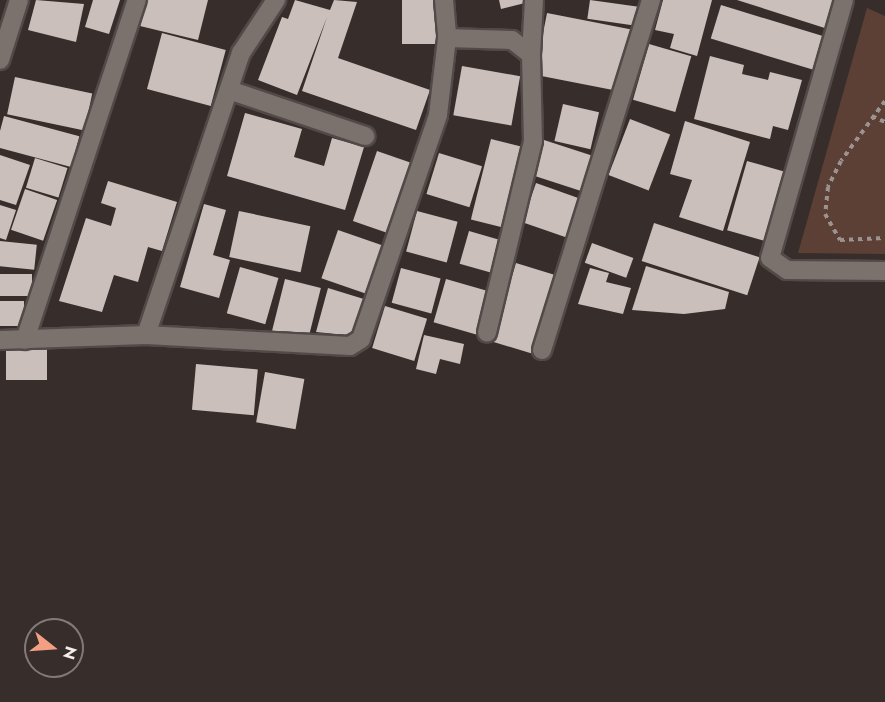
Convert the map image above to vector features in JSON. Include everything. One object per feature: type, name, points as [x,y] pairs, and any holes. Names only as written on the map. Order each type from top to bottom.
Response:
[{"type":"street","points":[[0,60],[19,0]]},
{"type":"street","points":[[25,340],[137,0]]},
{"type":"street","points":[[146,335],[242,53],[276,0]]},
{"type":"street","points":[[0,340],[146,335],[350,346],[361,339],[438,115],[447,38],[444,0]]},
{"type":"street","points":[[487,333],[533,141],[531,55],[534,0]]},
{"type":"street","points":[[542,350],[651,0]]},
{"type":"street","points":[[844,0],[770,258],[787,270],[885,271]]},
{"type":"street","points":[[447,38],[512,40],[531,55]]},
{"type":"street","points":[[228,90],[366,136]]},
{"type":"path","points":[[885,101],[841,161],[828,187],[825,214],[840,240],[885,238]]},
{"type":"path","points":[[872,116],[885,122]]},
{"type":"shaded area","points":[[867,8],[885,16],[885,254],[798,253]]},
{"type":"building","points":[[36,0],[84,4],[76,42],[28,30]]},
{"type":"building","points":[[93,0],[120,0],[109,34],[85,27]]},
{"type":"building","points":[[147,0],[208,0],[198,40],[140,26]]},
{"type":"building","points":[[295,0],[330,10],[334,0],[357,2],[338,58],[430,90],[416,130],[302,91],[327,17],[297,95],[258,80],[282,17],[288,19]]},
{"type":"building","points":[[402,0],[442,0],[442,44],[402,44]]},
{"type":"building","points":[[499,0],[524,0],[525,3],[501,9]]},
{"type":"building","points":[[590,0],[639,7],[636,26],[587,19]]},
{"type":"building","points":[[663,0],[712,0],[697,56],[670,48],[674,34],[655,30]]},
{"type":"building","points":[[737,0],[841,0],[831,30]]},
{"type":"building","points":[[721,5],[825,37],[815,70],[711,38]]},
{"type":"building","points":[[547,13],[631,29],[619,91],[535,75]]},
{"type":"building","points":[[162,33],[226,50],[211,106],[147,89]]},
{"type":"building","points":[[649,44],[691,56],[675,112],[633,100]]},
{"type":"building","points":[[710,56],[744,65],[742,74],[768,80],[770,72],[802,80],[788,130],[773,126],[770,139],[694,119]]},
{"type":"building","points":[[462,66],[520,76],[511,125],[453,115]]},
{"type":"building","points":[[15,77],[92,93],[84,131],[7,114]]},
{"type":"building","points":[[563,104],[599,112],[591,149],[554,141]]},
{"type":"building","points":[[245,113],[302,129],[294,157],[324,166],[332,138],[364,147],[345,210],[227,176]]},
{"type":"building","points":[[4,116],[79,136],[71,167],[0,148],[0,131]]},
{"type":"building","points":[[630,119],[670,134],[649,190],[608,175]]},
{"type":"building","points":[[685,121],[750,142],[723,231],[679,217],[692,180],[670,174]]},
{"type":"building","points":[[491,139],[522,147],[502,227],[471,220]]},
{"type":"building","points":[[544,140],[596,157],[585,192],[533,175]]},
{"type":"building","points":[[377,151],[417,165],[393,235],[353,221]]},
{"type":"building","points":[[439,153],[482,166],[469,207],[426,194]]},
{"type":"building","points":[[0,155],[30,165],[16,205],[0,200]]},
{"type":"building","points":[[35,158],[68,168],[58,198],[26,188]]},
{"type":"building","points":[[747,161],[788,173],[768,242],[727,230]]},
{"type":"building","points":[[108,181],[177,202],[162,251],[148,247],[138,282],[114,275],[102,312],[59,301],[86,218],[111,226],[116,208],[101,203]]},
{"type":"building","points":[[536,183],[581,199],[568,238],[516,220],[521,204],[528,206]]},
{"type":"building","points":[[25,189],[57,200],[43,241],[11,230]]},
{"type":"building","points":[[204,204],[226,210],[213,255],[230,260],[219,298],[180,287]]},
{"type":"building","points":[[0,205],[16,210],[6,240],[0,238]]},
{"type":"building","points":[[239,211],[310,226],[301,272],[229,257]]},
{"type":"building","points":[[417,211],[458,222],[447,262],[406,252]]},
{"type":"building","points":[[654,223],[760,257],[747,295],[642,261]]},
{"type":"building","points":[[338,230],[390,248],[373,296],[321,278]]},
{"type":"building","points":[[469,231],[503,241],[493,273],[460,264]]},
{"type":"building","points":[[0,241],[37,245],[34,270],[0,266]]},
{"type":"building","points":[[592,243],[633,258],[626,278],[585,263]]},
{"type":"building","points":[[516,263],[559,276],[535,355],[492,341]]},
{"type":"building","points":[[646,266],[729,292],[725,309],[684,314],[632,310]]},
{"type":"building","points":[[240,267],[278,278],[265,324],[227,313]]},
{"type":"building","points":[[401,268],[441,279],[431,313],[392,303]]},
{"type":"building","points":[[590,268],[609,273],[606,282],[631,288],[623,314],[578,304]]},
{"type":"building","points":[[0,274],[32,274],[32,296],[0,296]]},
{"type":"building","points":[[285,279],[321,288],[307,343],[271,334]]},
{"type":"building","points":[[446,279],[492,292],[480,335],[434,322]]},
{"type":"building","points":[[328,288],[367,300],[356,336],[316,332]]},
{"type":"building","points":[[0,301],[24,301],[24,326],[0,326]]},
{"type":"building","points":[[385,306],[427,319],[414,361],[372,348]]},
{"type":"building","points":[[424,335],[464,344],[460,364],[440,359],[436,374],[416,369]]},
{"type":"building","points":[[6,348],[47,348],[47,380],[6,380]]},
{"type":"building","points":[[196,364],[258,369],[254,415],[192,410]]},
{"type":"building","points":[[265,372],[304,379],[296,429],[256,422]]}]
